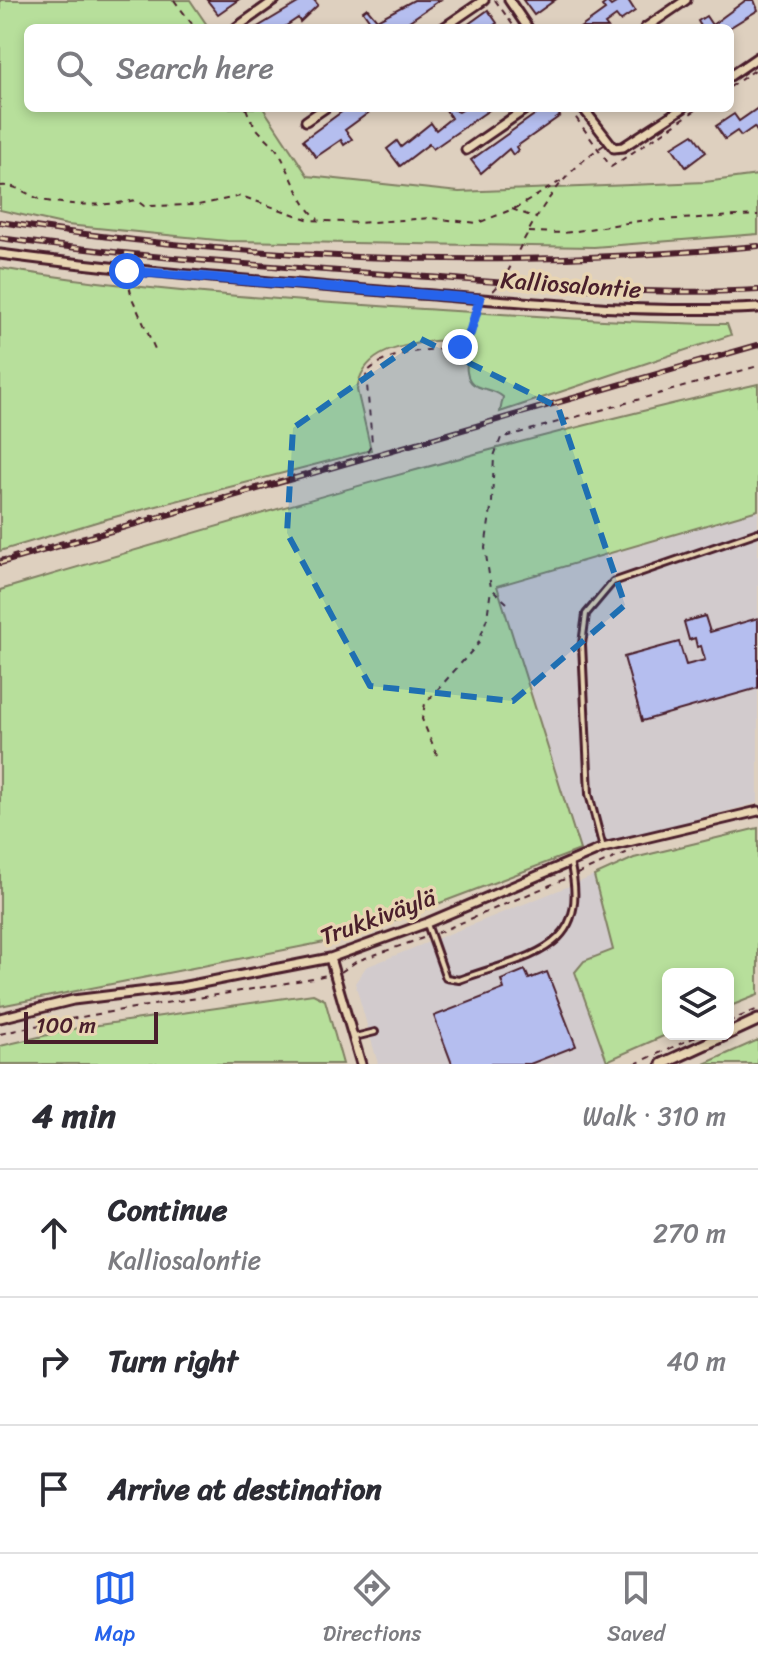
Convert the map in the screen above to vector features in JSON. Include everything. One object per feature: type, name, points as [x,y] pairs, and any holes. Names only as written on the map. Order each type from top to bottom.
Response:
[{"type":"street","points":[[241,24],[275,0]]},
{"type":"street","points":[[449,24],[484,0]]},
{"type":"street","points":[[509,0],[525,24]]},
{"type":"street","points":[[651,24],[686,0]]},
{"type":"street","points":[[734,73],[758,57]]},
{"type":"street","points":[[306,121],[319,112]]},
{"type":"street","points":[[466,150],[521,112]]},
{"type":"street","points":[[586,112],[614,148],[623,147],[677,112]]},
{"type":"street","name":"Kalliosalontie","points":[[0,254],[127,271],[480,299],[666,311],[758,308]]},
{"type":"street","name":"Trukkiväylä","points":[[0,1018],[73,1000],[181,987],[330,958],[427,923],[603,848],[758,811]]},
{"type":"street","points":[[330,958],[361,1064]]},
{"type":"street","points":[[662,1064],[758,1020]]},
{"type":"lane","points":[[603,848],[589,794],[582,644],[586,614],[613,582],[758,532]]},
{"type":"lane","points":[[427,923],[446,978],[459,980],[556,944],[573,916],[576,896],[570,862]]},
{"type":"lane","points":[[353,1038],[375,1032]]},
{"type":"path","points":[[174,0],[192,24]]},
{"type":"path","points":[[495,0],[512,24]]},
{"type":"path","points":[[734,84],[758,68]]},
{"type":"path","points":[[248,112],[260,136],[277,149],[308,209],[321,221]]},
{"type":"path","points":[[0,559],[365,455],[372,443],[366,373],[379,360],[398,354],[460,347],[470,333],[480,299],[500,284],[537,218],[567,177],[597,149],[572,112]]},
{"type":"path","points":[[0,186],[13,185],[44,201],[113,205],[136,200],[144,206],[198,205],[241,196],[321,221],[358,223],[431,218],[478,223],[511,209],[567,177]]},
{"type":"path","points":[[511,209],[537,218]]},
{"type":"path","points":[[528,232],[564,233],[639,221],[758,215]]},
{"type":"path","points":[[127,271],[132,298],[155,349]]},
{"type":"path","points":[[437,755],[422,719],[425,704],[478,644],[487,618],[491,588],[485,548],[492,502],[494,456],[501,438],[758,366]]},
{"type":"path","points":[[491,588],[507,603]]},
{"type":"path","points":[[734,1019],[758,1009]]},
{"type":"path","points":[[635,1064],[689,1040]]},
{"type":"highlighted area","points":[[421,339],[558,407],[625,605],[513,701],[370,686],[287,533],[293,428]]},
{"type":"shaded area","points":[[758,510],[758,803],[580,850],[497,586]]},
{"type":"shaded area","points":[[594,876],[613,950],[584,961],[575,972],[607,1061],[600,1064],[378,1064],[355,983],[366,967]]},
{"type":"green space","points":[[0,0],[190,0],[206,24],[24,24],[24,112],[266,112],[308,176],[459,192],[705,182],[758,175],[758,234],[594,247],[227,241],[67,225],[0,210]]},
{"type":"green space","points":[[0,268],[105,283],[264,298],[575,318],[727,324],[731,335],[500,412],[503,397],[476,386],[469,379],[467,365],[470,345],[439,341],[399,348],[380,355],[361,374],[357,390],[371,450],[103,520],[0,551]]},
{"type":"green space","points":[[758,384],[758,510],[497,586],[580,850],[350,937],[0,1006],[0,590],[472,455]]},
{"type":"green space","points":[[758,828],[758,995],[734,1005],[734,968],[662,968],[662,1037],[607,1061],[575,972],[584,961],[613,950],[594,876],[634,858]]},
{"type":"green space","points":[[313,994],[325,1000],[343,1064],[0,1064],[0,1046],[78,1028]]},
{"type":"green space","points":[[758,1040],[758,1064],[704,1064]]},
{"type":"building","points":[[207,0],[238,0],[218,14]]},
{"type":"building","points":[[303,0],[314,0],[318,5],[300,22],[298,18],[289,24],[263,24]]},
{"type":"building","points":[[414,0],[440,0],[405,24],[372,24],[363,11],[367,8],[377,20]]},
{"type":"building","points":[[523,0],[555,0],[534,15]]},
{"type":"building","points":[[628,0],[635,11],[620,21],[616,16],[605,24],[586,24],[605,10],[602,6],[607,2],[611,6]]},
{"type":"building","points":[[746,0],[754,0],[758,10],[734,25],[713,24]]},
{"type":"building","points":[[488,10],[497,23],[496,24],[469,24]]},
{"type":"building","points":[[706,16],[711,24],[700,24],[698,21]]},
{"type":"building","points":[[758,108],[758,133],[754,127],[741,136],[737,131],[725,139],[716,126],[734,114],[739,121]]},
{"type":"building","points":[[342,112],[370,112],[345,130],[352,139],[344,145],[341,140],[316,157],[303,140]]},
{"type":"building","points":[[447,112],[486,112],[433,149],[429,144],[400,166],[387,149],[397,141],[401,147],[431,123],[436,130],[451,118]]},
{"type":"building","points":[[538,112],[557,112],[560,116],[516,147],[518,150],[513,155],[509,149],[481,173],[471,160]]},
{"type":"building","points":[[693,134],[706,152],[686,167],[672,147]]},
{"type":"building","points":[[705,616],[710,632],[758,618],[758,688],[642,721],[624,657],[679,642],[686,665],[705,660],[695,638],[689,640],[684,622]]},
{"type":"building","points":[[525,970],[529,979],[547,972],[576,1046],[530,1064],[452,1064],[434,1016],[504,989],[501,980]]},
{"type":"railway","points":[[0,222],[188,246],[378,258],[568,258],[758,246]]},
{"type":"railway","points":[[0,238],[221,262],[560,287],[679,292],[758,290]]},
{"type":"railway","points":[[0,563],[758,345]]},
{"type":"route","points":[[127,271],[480,299],[470,333],[460,347]]}]
